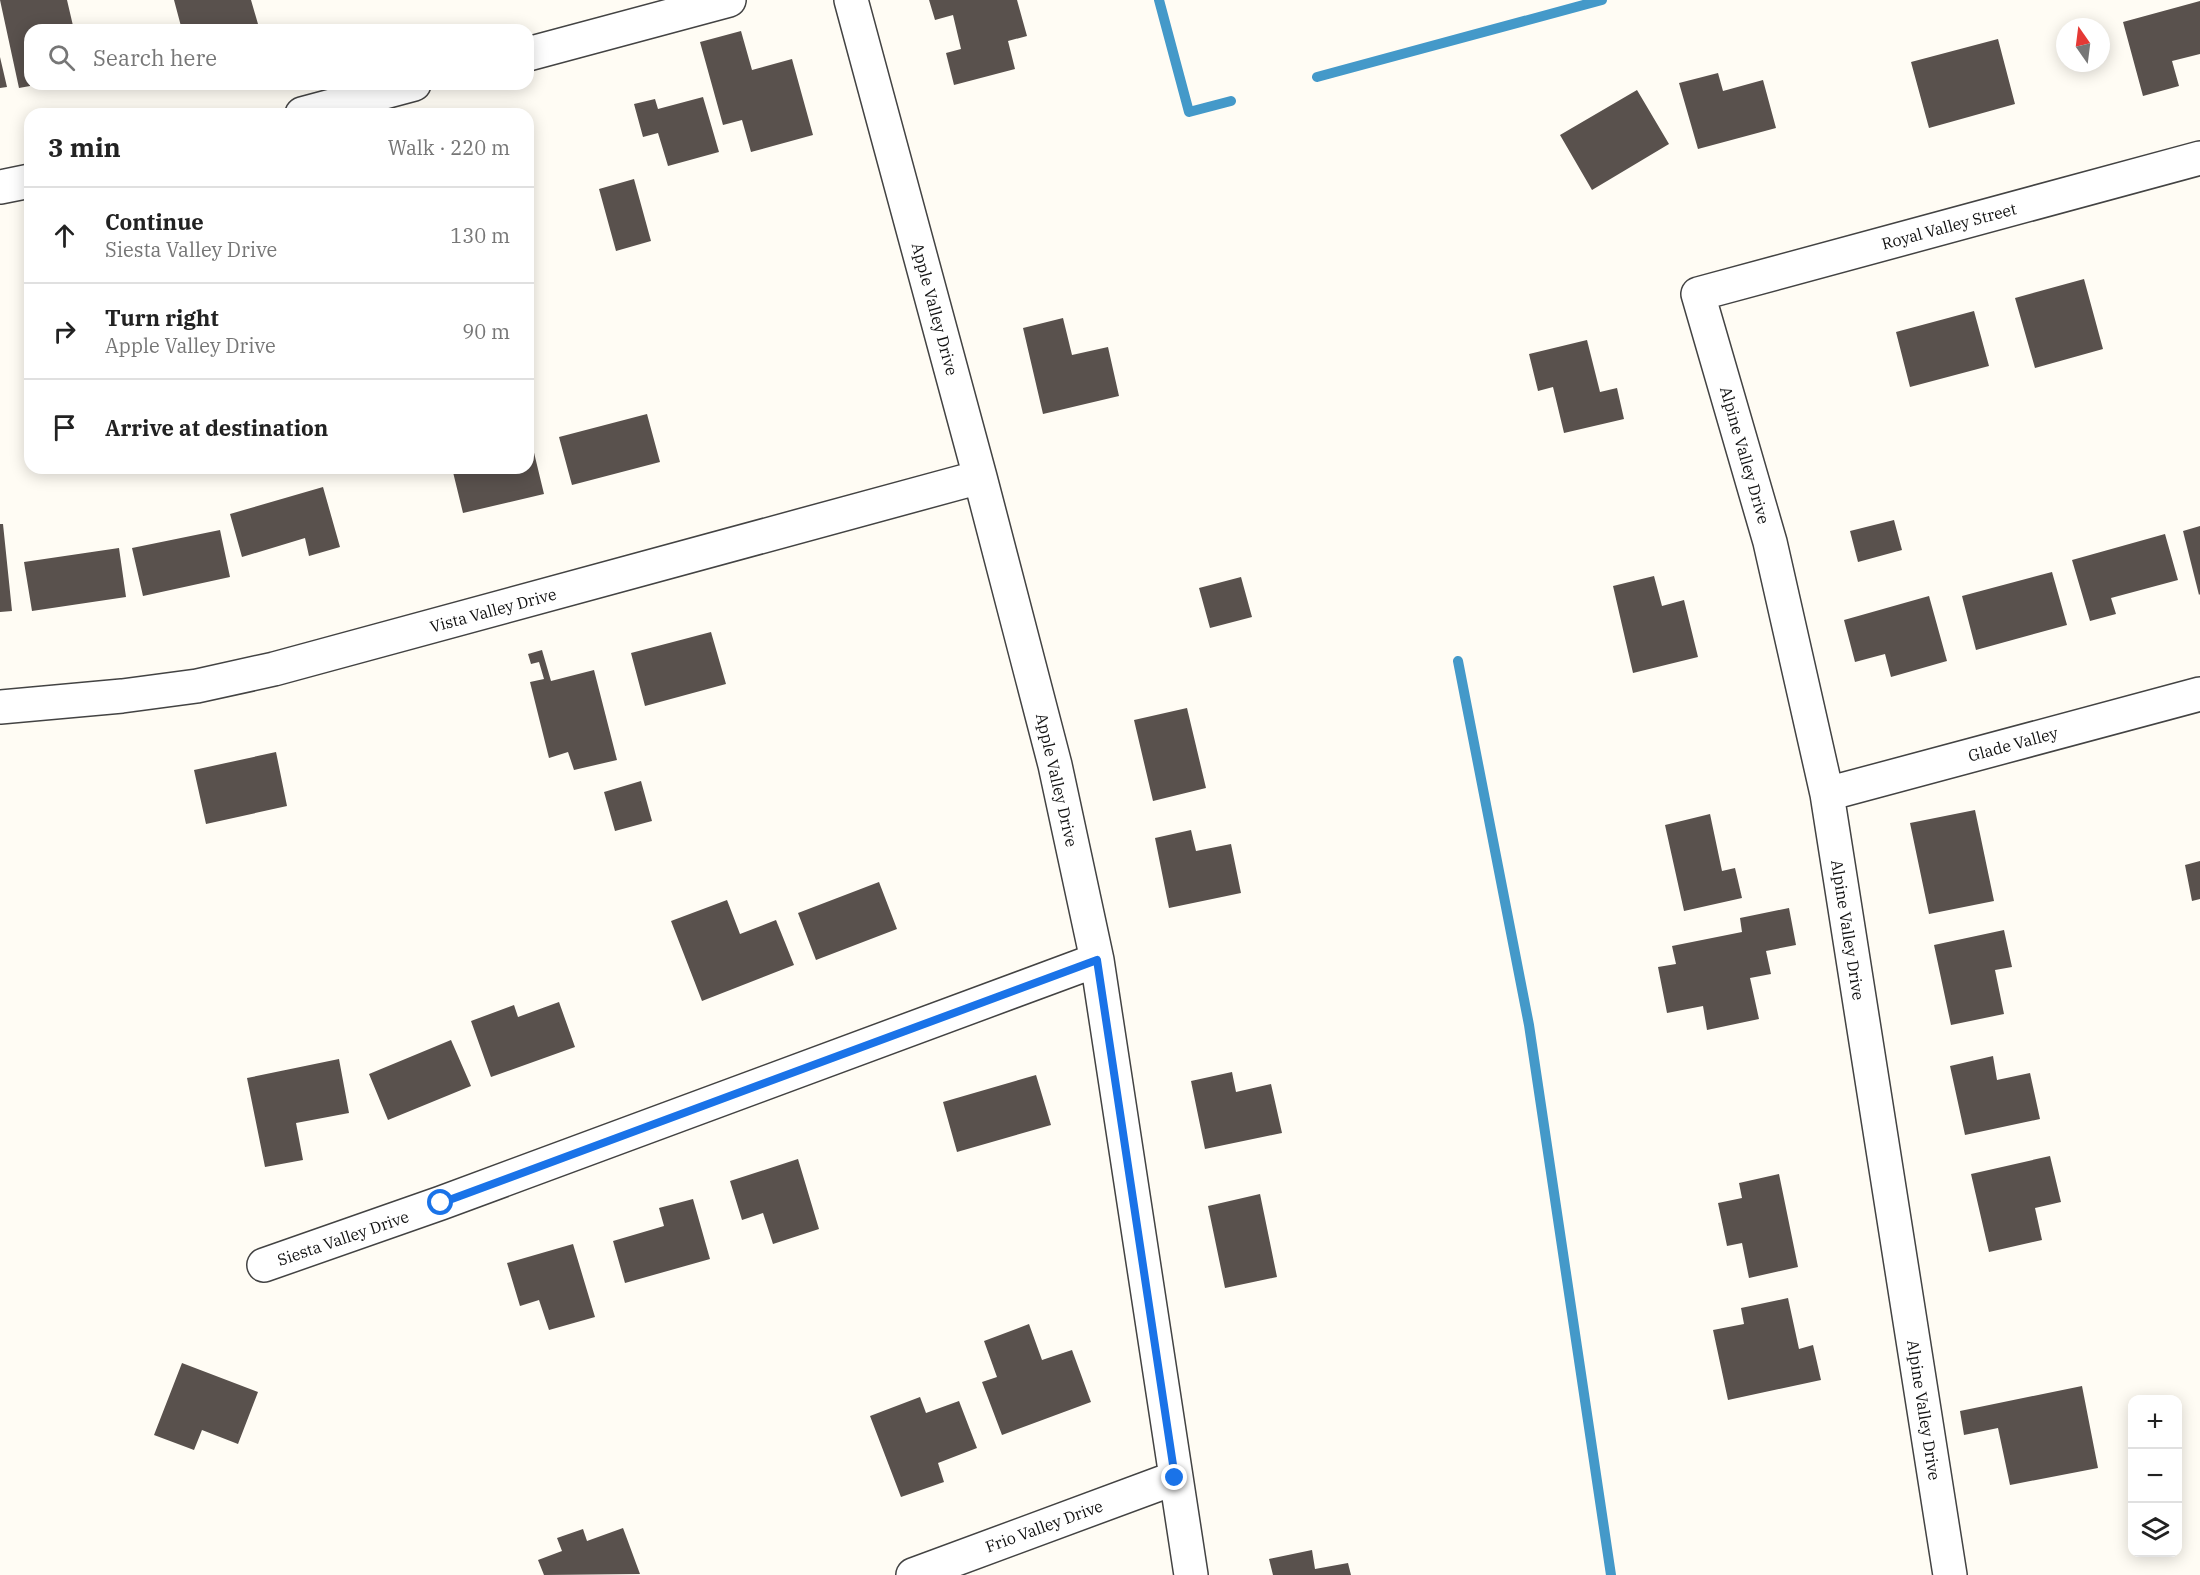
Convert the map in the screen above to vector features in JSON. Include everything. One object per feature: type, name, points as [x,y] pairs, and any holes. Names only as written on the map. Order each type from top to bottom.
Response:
[{"type":"street","points":[[534,52],[729,0]]},
{"type":"street","name":"Apple Valley Drive","points":[[851,0],[1055,765],[1097,960],[1191,1575]]},
{"type":"street","points":[[324,108],[392,90]]},
{"type":"street","name":"Royal Valley Street","points":[[1698,294],[2200,158]]},
{"type":"street","points":[[0,187],[24,182]]},
{"type":"street","name":"Alpine Valley Drive","points":[[1698,294],[1770,542],[1827,794],[1950,1575]]},
{"type":"street","name":"Vista Valley Drive","points":[[0,707],[122,696],[197,686],[274,669],[980,477]]},
{"type":"street","name":"Glade Valley","points":[[1827,794],[2200,694]]},
{"type":"street","name":"Siesta Valley Drive","points":[[264,1265],[452,1199],[1097,960]]},
{"type":"street","name":"Frio Valley Drive","points":[[913,1575],[1175,1478]]},
{"type":"building","points":[[0,0],[67,0],[73,24],[24,24],[24,87],[19,88]]},
{"type":"building","points":[[174,0],[251,0],[258,24],[180,24]]},
{"type":"building","points":[[929,0],[1017,0],[1027,36],[1008,41],[1015,69],[954,85],[946,53],[961,49],[953,15],[935,20]]},
{"type":"building","points":[[2200,1],[2200,54],[2172,61],[2179,86],[2143,96],[2123,22]]},
{"type":"building","points":[[741,31],[752,70],[792,59],[813,135],[751,152],[742,120],[723,125],[700,42]]},
{"type":"building","points":[[1998,39],[2015,104],[1929,128],[1911,62]]},
{"type":"building","points":[[0,57],[7,87],[0,88]]},
{"type":"building","points":[[1718,73],[1723,91],[1763,80],[1776,128],[1698,149],[1679,83]]},
{"type":"building","points":[[1637,90],[1669,144],[1592,190],[1560,135]]},
{"type":"building","points":[[703,97],[719,152],[668,166],[658,133],[643,137],[634,104],[655,99],[658,109]]},
{"type":"building","points":[[634,179],[651,241],[616,251],[599,189]]},
{"type":"building","points":[[2084,279],[2103,349],[2035,368],[2015,298]]},
{"type":"building","points":[[1974,311],[1989,366],[1910,387],[1896,332]]},
{"type":"building","points":[[1063,318],[1072,355],[1108,347],[1119,396],[1043,414],[1023,328]]},
{"type":"building","points":[[1587,340],[1600,392],[1617,388],[1624,419],[1564,433],[1553,387],[1538,391],[1529,354]]},
{"type":"building","points":[[647,414],[660,462],[572,485],[559,437]]},
{"type":"building","points":[[534,453],[544,494],[463,513],[453,474],[534,474]]},
{"type":"building","points":[[323,487],[340,547],[309,556],[305,538],[242,557],[230,514]]},
{"type":"building","points":[[1894,520],[1902,550],[1858,562],[1850,531]]},
{"type":"building","points":[[0,524],[3,524],[12,611],[0,612]]},
{"type":"building","points":[[2200,526],[2200,594],[2199,595],[2183,531]]},
{"type":"building","points":[[220,530],[230,577],[143,596],[132,548]]},
{"type":"building","points":[[2165,534],[2178,580],[2111,598],[2116,614],[2090,621],[2072,560]]},
{"type":"building","points":[[119,548],[126,597],[32,611],[24,562]]},
{"type":"building","points":[[2052,572],[2067,625],[1976,650],[1962,596]]},
{"type":"building","points":[[1654,576],[1662,606],[1684,600],[1698,657],[1633,673],[1613,586]]},
{"type":"building","points":[[1241,577],[1252,617],[1210,628],[1199,588]]},
{"type":"building","points":[[1929,596],[1947,661],[1891,677],[1885,654],[1855,662],[1844,620]]},
{"type":"building","points":[[711,632],[726,684],[645,706],[631,653]]},
{"type":"building","points":[[542,650],[551,681],[594,670],[617,760],[574,770],[568,752],[549,758],[530,682],[544,679],[539,662],[531,664],[528,654]]},
{"type":"building","points":[[1187,708],[1206,788],[1153,801],[1134,720]]},
{"type":"building","points":[[276,752],[287,806],[206,824],[194,770]]},
{"type":"building","points":[[641,781],[652,821],[615,831],[604,792]]},
{"type":"building","points":[[1975,810],[1994,901],[1929,914],[1910,823]]},
{"type":"building","points":[[1710,814],[1722,871],[1735,868],[1742,898],[1684,911],[1665,825]]},
{"type":"building","points":[[1191,830],[1196,851],[1231,844],[1241,893],[1169,908],[1155,838]]},
{"type":"building","points":[[2200,861],[2200,899],[2192,901],[2185,865]]},
{"type":"building","points":[[879,882],[897,929],[816,960],[798,913]]},
{"type":"building","points":[[727,900],[740,934],[776,920],[794,965],[702,1001],[671,921]]},
{"type":"building","points":[[1789,908],[1796,945],[1766,951],[1771,974],[1750,978],[1759,1019],[1707,1030],[1703,1006],[1667,1013],[1658,967],[1676,964],[1672,946],[1742,932],[1740,918]]},
{"type":"building","points":[[2004,930],[2012,967],[1995,970],[2004,1014],[1951,1025],[1934,945]]},
{"type":"building","points":[[559,1002],[575,1047],[491,1077],[471,1021],[514,1005],[518,1017]]},
{"type":"building","points":[[451,1040],[471,1086],[388,1120],[369,1074]]},
{"type":"building","points":[[1993,1056],[1997,1080],[2030,1073],[2040,1119],[1965,1135],[1950,1066]]},
{"type":"building","points":[[339,1059],[349,1113],[296,1123],[303,1160],[265,1167],[247,1078]]},
{"type":"building","points":[[1232,1072],[1236,1092],[1271,1084],[1282,1133],[1205,1149],[1191,1081]]},
{"type":"building","points":[[1036,1075],[1051,1125],[957,1152],[943,1102]]},
{"type":"building","points":[[2050,1156],[2061,1202],[2035,1208],[2042,1240],[1989,1252],[1971,1174]]},
{"type":"building","points":[[798,1159],[819,1229],[773,1244],[763,1213],[742,1220],[730,1181]]},
{"type":"building","points":[[1779,1174],[1798,1267],[1749,1278],[1742,1243],[1727,1246],[1718,1203],[1742,1198],[1739,1183]]},
{"type":"building","points":[[1260,1194],[1277,1277],[1225,1288],[1208,1206]]},
{"type":"building","points":[[693,1199],[710,1259],[625,1283],[613,1241],[664,1226],[659,1208]]},
{"type":"building","points":[[573,1244],[595,1317],[549,1330],[539,1300],[520,1306],[507,1263]]},
{"type":"building","points":[[1788,1298],[1799,1349],[1813,1345],[1821,1380],[1728,1400],[1713,1330],[1744,1324],[1741,1308]]},
{"type":"building","points":[[1029,1324],[1042,1360],[1072,1350],[1091,1402],[1002,1435],[982,1382],[997,1377],[984,1341]]},
{"type":"building","points":[[182,1363],[258,1392],[238,1444],[202,1430],[194,1450],[154,1435]]},
{"type":"building","points":[[2082,1386],[2098,1468],[2010,1485],[1998,1428],[1964,1435],[1960,1411]]},
{"type":"building","points":[[920,1397],[926,1413],[959,1401],[977,1448],[938,1463],[944,1482],[901,1497],[870,1416]]},
{"type":"building","points":[[623,1528],[640,1574],[544,1575],[538,1560],[562,1551],[557,1538],[583,1529],[587,1541]]},
{"type":"building","points":[[1312,1550],[1315,1569],[1348,1563],[1351,1575],[1273,1575],[1269,1559]]},
{"type":"waterway","points":[[1159,0],[1189,112],[1231,101]]},
{"type":"waterway","points":[[1317,77],[1602,0]]},
{"type":"waterway","points":[[1458,661],[1529,1025],[1611,1575]]},
{"type":"route","points":[[441,1203],[1097,960],[1175,1478]]}]
